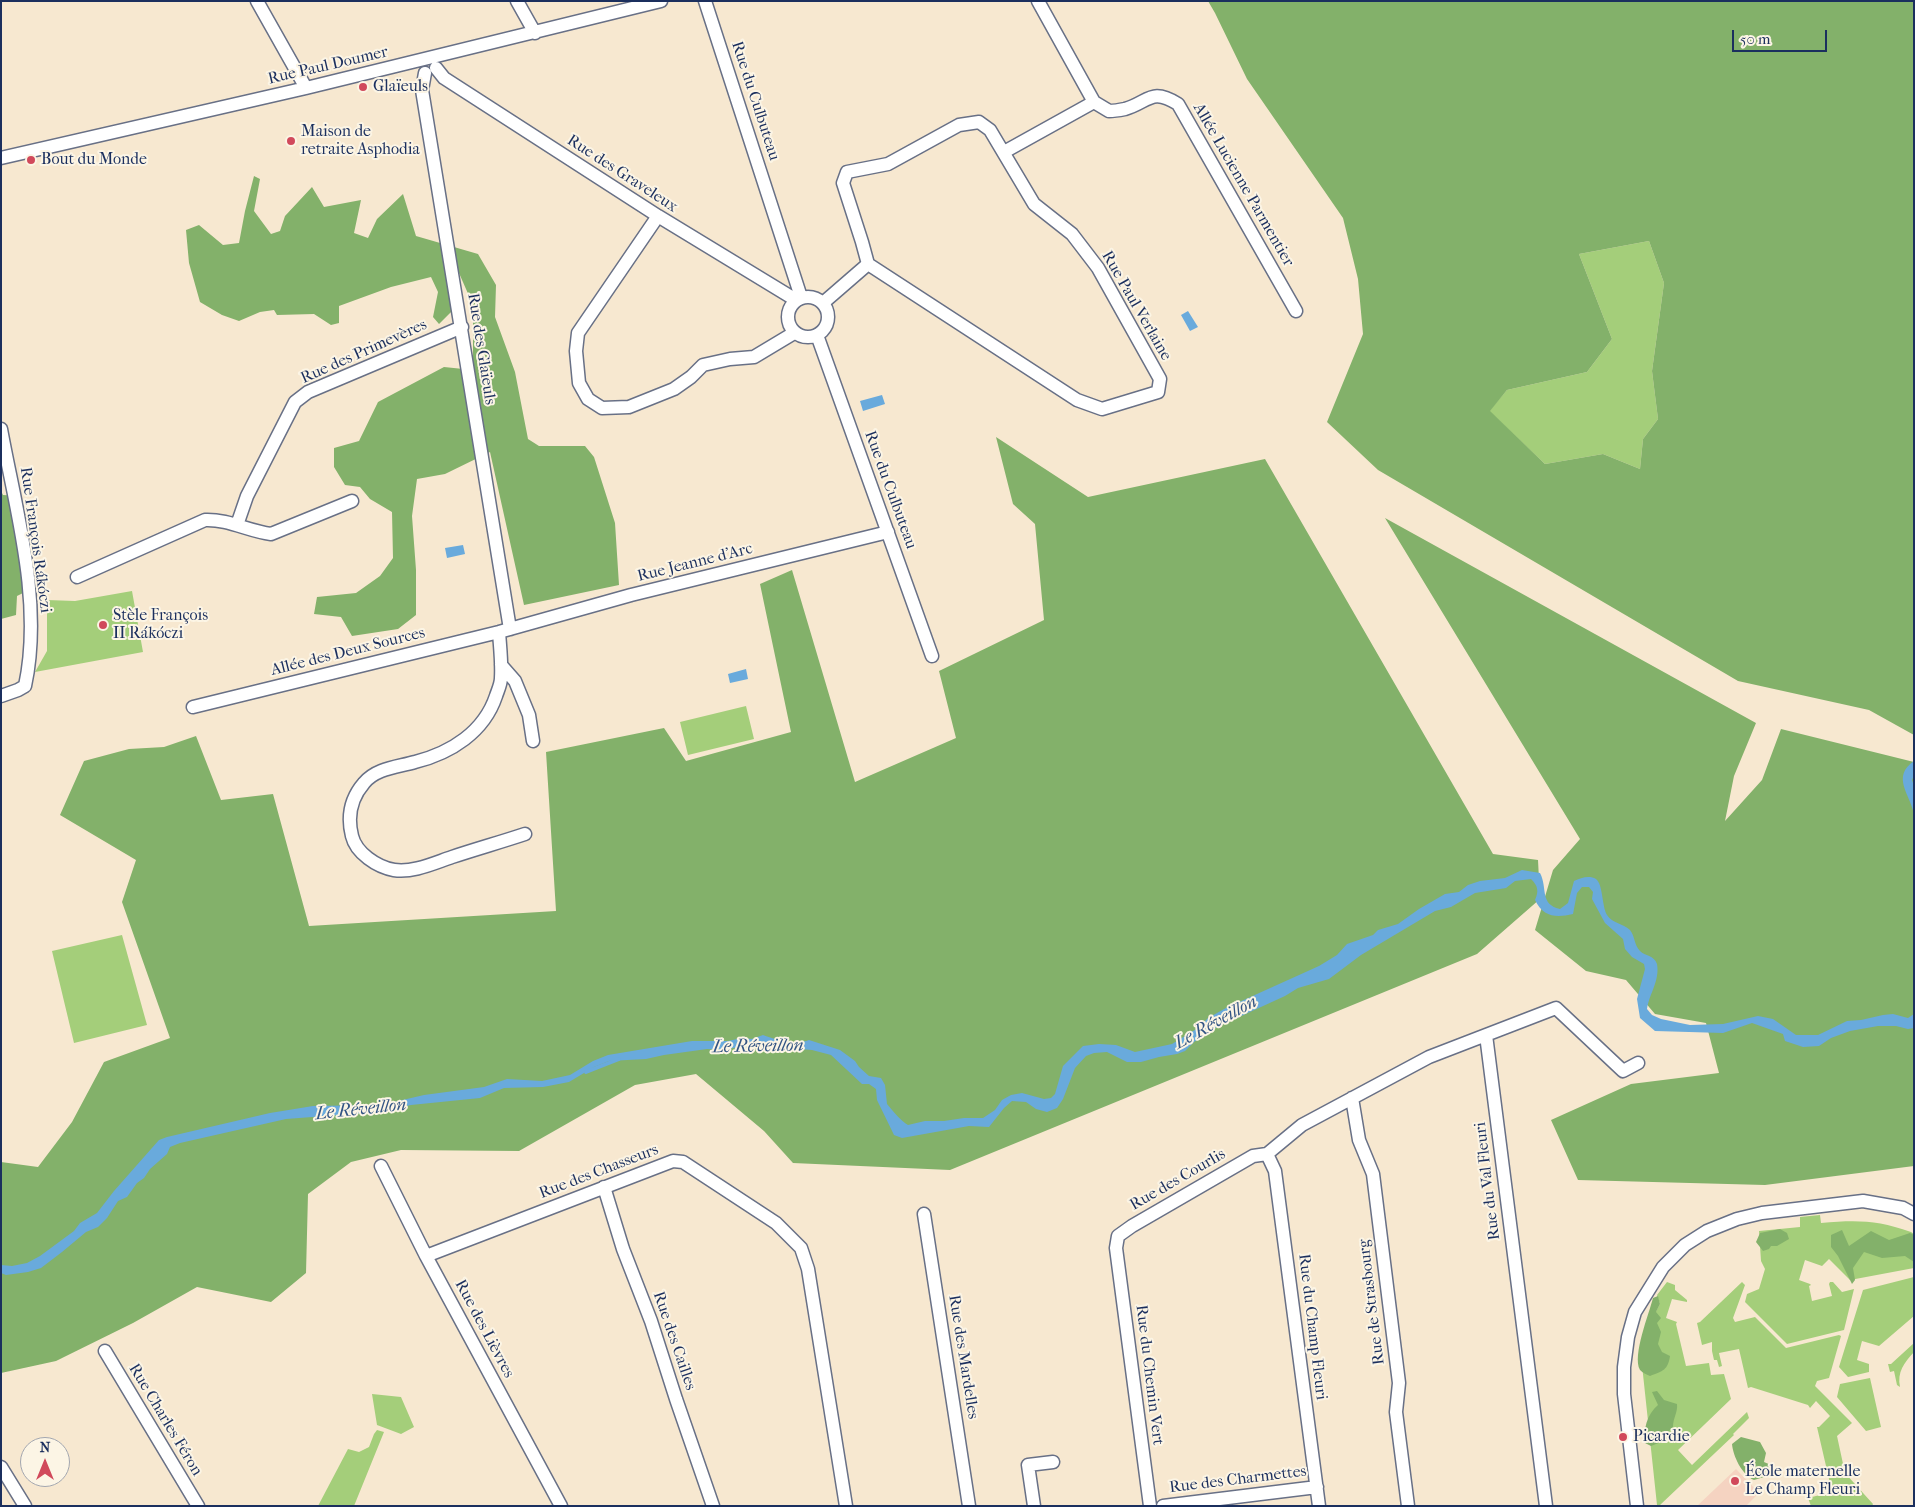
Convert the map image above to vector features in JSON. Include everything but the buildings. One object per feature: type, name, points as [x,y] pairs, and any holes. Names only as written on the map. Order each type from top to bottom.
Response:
[{"type":"street","points":[[257,1],[306,88]]},
{"type":"street","points":[[516,1],[534,33]]},
{"type":"street","name":"Rue Paul Doumer","points":[[1,158],[409,63],[433,66],[534,33],[661,1]]},
{"type":"street","name":"Rue du Culbuteau","points":[[705,1],[799,299]]},
{"type":"street","points":[[1004,152],[1094,102],[1038,1]]},
{"type":"street","name":"Rue des Graveleux","points":[[409,63],[412,70],[419,74],[433,66],[444,78],[658,216],[799,299]]},
{"type":"street","name":"Rue des Glaïeuls","points":[[433,66],[422,90],[462,327],[505,631],[501,680],[492,706],[472,734],[446,752],[416,762],[389,768],[365,781],[352,801],[349,814],[350,827],[352,838],[368,858],[380,866],[394,870],[419,868],[524,834]]},
{"type":"street","name":"Allée Lucienne Parmentier","points":[[1094,102],[1109,112],[1126,108],[1147,98],[1166,96],[1178,104],[1296,311]]},
{"type":"street","name":"Rue Paul Verlaine","points":[[979,122],[990,130],[1034,204],[1072,234],[1098,268],[1160,379],[1158,392],[1102,409],[1077,400],[868,264],[843,183],[847,172],[888,164],[959,125],[979,122]]},
{"type":"street","points":[[658,216],[578,333],[576,351],[579,383],[588,399],[602,408],[629,407],[674,389],[691,377],[703,365],[730,359],[754,357],[794,333]]},
{"type":"street","points":[[823,303],[868,264]]},
{"type":"street","points":[[816,298],[823,303],[828,313],[828,323],[823,331],[806,338],[794,333],[788,323],[788,313],[791,305],[799,299],[816,298]]},
{"type":"street","name":"Rue des Primevères","points":[[236,525],[247,496],[295,402],[308,392],[462,327]]},
{"type":"street","name":"Rue du Culbuteau","points":[[817,335],[932,656]]},
{"type":"street","name":"Rue François Rákóczi","points":[[1,429],[30,594],[32,650],[25,686],[1,696]]},
{"type":"street","points":[[77,577],[205,520],[217,520],[271,534],[352,501]]},
{"type":"street","name":"Rue Jeanne d'Arc","points":[[505,631],[631,595],[888,532]]},
{"type":"street","name":"Allée des Deux Sources","points":[[193,707],[505,631]]},
{"type":"street","points":[[501,665],[515,680],[529,715],[533,740]]},
{"type":"street","points":[[1267,1154],[1302,1125],[1429,1057],[1556,1008],[1623,1072],[1638,1063]]},
{"type":"street","name":"Rue du Val Fleuri","points":[[1486,1035],[1546,1506]]},
{"type":"street","name":"Rue de Strasbourg","points":[[1352,1098],[1359,1140],[1373,1174],[1399,1383],[1397,1419],[1408,1506]]},
{"type":"street","name":"Rue des Courlis","points":[[1116,1248],[1118,1236],[1132,1226],[1253,1156],[1267,1154]]},
{"type":"street","name":"Rue du Champ Fleuri","points":[[1267,1154],[1275,1171],[1319,1506]]},
{"type":"street","name":"Rue des Chasseurs","points":[[426,1256],[673,1160],[683,1162],[776,1223],[801,1248],[808,1269],[846,1506]]},
{"type":"street","name":"Rue des Lièvres","points":[[380,1166],[426,1256],[561,1506]]},
{"type":"street","name":"Rue des Cailles","points":[[604,1187],[623,1249],[651,1321],[713,1506]]},
{"type":"street","points":[[1637,1506],[1624,1394],[1624,1367],[1628,1337],[1635,1312],[1663,1267],[1685,1245],[1706,1230],[1737,1219],[1762,1213],[1863,1201],[1903,1208],[1914,1214]]},
{"type":"street","name":"Rue des Mardelles","points":[[924,1214],[969,1506]]},
{"type":"street","name":"Rue du Chemin Vert","points":[[1116,1248],[1150,1506]]},
{"type":"street","name":"Rue Charles Féron","points":[[105,1351],[198,1506]]},
{"type":"street","points":[[1034,1506],[1028,1465],[1053,1462]]},
{"type":"street","points":[[1,1467],[24,1506]]},
{"type":"street","name":"Rue des Charmettes","points":[[1163,1506],[1317,1487]]},
{"type":"shaded area","name":"École maternelle Le Champ Fleuri","points":[[1736,1469],[1759,1493],[1746,1506],[1697,1506]]},
{"type":"green space","points":[[1208,1],[1914,1],[1914,735],[1869,710],[1738,681],[1378,470],[1327,422],[1363,334],[1358,279],[1343,218],[1247,79]],"holes":[[[1649,241],[1664,283],[1652,371],[1658,419],[1643,439],[1640,469],[1603,454],[1545,464],[1490,411],[1507,390],[1587,372],[1612,339],[1579,254]]]},
{"type":"green space","points":[[254,176],[260,179],[254,211],[271,234],[280,231],[285,216],[312,187],[324,207],[361,200],[354,233],[368,238],[377,219],[403,194],[416,236],[478,254],[496,285],[495,317],[515,372],[528,439],[539,446],[585,446],[594,457],[615,523],[619,585],[524,605],[490,452],[445,474],[417,479],[412,516],[416,570],[416,615],[398,629],[352,636],[341,617],[314,614],[317,597],[356,593],[380,576],[393,558],[392,512],[370,499],[360,487],[345,485],[334,467],[334,448],[359,441],[378,402],[444,367],[473,370],[473,305],[459,273],[451,276],[454,309],[439,324],[433,317],[438,292],[431,277],[391,287],[339,306],[339,323],[331,325],[314,314],[277,315],[274,310],[260,312],[239,321],[222,315],[200,302],[189,263],[186,230],[199,225],[223,245],[239,243]]},
{"type":"green space","points":[[1649,241],[1664,283],[1652,371],[1658,419],[1643,439],[1640,469],[1603,454],[1545,464],[1489,411],[1507,390],[1587,372],[1612,339],[1579,254]]},
{"type":"green space","points":[[996,437],[1088,497],[1265,459],[1493,854],[1538,860],[1540,899],[1477,954],[950,1170],[793,1163],[764,1131],[696,1074],[635,1085],[519,1151],[401,1150],[351,1162],[308,1194],[306,1273],[271,1302],[197,1287],[133,1323],[56,1361],[1,1373],[1,1162],[38,1167],[72,1122],[104,1062],[170,1038],[122,902],[136,860],[60,815],[84,761],[129,749],[164,747],[196,736],[221,800],[273,794],[309,926],[556,911],[546,752],[664,728],[686,761],[791,732],[760,584],[792,570],[855,782],[956,738],[939,671],[1044,620],[1035,524],[1013,504]]},
{"type":"green space","points":[[1,491],[3,495],[21,496],[31,589],[17,596],[16,615],[1,619]]},
{"type":"green space","points":[[1385,518],[1756,723],[1734,776],[1725,821],[1762,780],[1781,729],[1914,762],[1914,1166],[1765,1185],[1578,1180],[1551,1120],[1631,1084],[1719,1073],[1706,1023],[1655,1014],[1626,980],[1586,971],[1535,930],[1553,870],[1580,839]]},
{"type":"green space","points":[[132,591],[143,652],[35,672],[47,651],[47,600],[75,601]]},
{"type":"green space","points":[[746,706],[754,739],[688,755],[680,722]]},
{"type":"green space","points":[[122,935],[147,1025],[74,1043],[52,951]]},
{"type":"green space","points":[[1820,1215],[1821,1223],[1845,1221],[1877,1223],[1911,1232],[1914,1234],[1914,1268],[1850,1280],[1829,1259],[1822,1266],[1805,1260],[1799,1280],[1811,1285],[1809,1286],[1812,1301],[1832,1296],[1830,1282],[1833,1282],[1842,1292],[1854,1289],[1844,1330],[1787,1344],[1745,1302],[1747,1294],[1759,1289],[1765,1269],[1761,1261],[1759,1231],[1800,1227],[1800,1217]]},
{"type":"green space","points":[[1780,1229],[1787,1233],[1789,1239],[1763,1251],[1756,1242],[1760,1233]]},
{"type":"green space","points":[[1842,1230],[1849,1246],[1871,1231],[1889,1240],[1910,1233],[1914,1235],[1914,1262],[1905,1256],[1882,1258],[1864,1252],[1853,1268],[1855,1280],[1852,1284],[1838,1256],[1831,1247],[1831,1235]]},
{"type":"green space","points":[[1914,1277],[1914,1316],[1879,1346],[1862,1341],[1857,1360],[1869,1364],[1869,1372],[1848,1377],[1839,1367],[1863,1290]]},
{"type":"green space","points":[[1667,1282],[1675,1285],[1675,1290],[1687,1300],[1687,1302],[1672,1299],[1666,1318],[1677,1322],[1686,1366],[1709,1363],[1711,1375],[1724,1374],[1731,1399],[1678,1450],[1692,1465],[1747,1412],[1749,1418],[1734,1435],[1660,1505],[1657,1505],[1642,1365],[1652,1319],[1660,1304],[1657,1295]]},
{"type":"green space","points":[[1742,1282],[1745,1285],[1733,1318],[1735,1322],[1755,1317],[1786,1348],[1841,1336],[1829,1378],[1817,1381],[1815,1386],[1852,1423],[1837,1436],[1845,1473],[1873,1504],[1872,1506],[1811,1506],[1808,1498],[1832,1492],[1817,1427],[1830,1416],[1816,1401],[1810,1408],[1808,1405],[1751,1387],[1748,1388],[1739,1349],[1719,1353],[1722,1366],[1719,1367],[1717,1360],[1714,1360],[1712,1342],[1702,1345],[1697,1323]]},
{"type":"green space","points":[[1658,1296],[1660,1304],[1656,1312],[1661,1318],[1657,1323],[1661,1332],[1658,1344],[1662,1352],[1670,1356],[1668,1364],[1664,1369],[1650,1376],[1640,1370],[1638,1355],[1653,1298]]},
{"type":"green space","points":[[1914,1343],[1914,1352],[1900,1372],[1900,1387],[1897,1385],[1894,1371],[1890,1372],[1888,1364],[1891,1364]]},
{"type":"green space","points":[[1870,1378],[1881,1427],[1866,1431],[1837,1397],[1840,1384]]},
{"type":"green space","points":[[1657,1391],[1664,1400],[1677,1404],[1677,1407],[1673,1427],[1668,1432],[1665,1432],[1661,1442],[1651,1446],[1645,1443],[1645,1433],[1651,1413],[1658,1405],[1652,1392]]},
{"type":"green space","points":[[372,1394],[401,1397],[414,1427],[401,1434],[377,1425]]},
{"type":"green space","points":[[377,1430],[384,1432],[354,1506],[318,1506],[348,1449],[359,1452],[369,1447]]},
{"type":"green space","points":[[1741,1437],[1760,1442],[1766,1453],[1764,1462],[1771,1465],[1764,1477],[1754,1480],[1739,1465],[1732,1444]]},
{"type":"water","points":[[1188,311],[1198,327],[1190,331],[1181,315]]},
{"type":"water","points":[[882,395],[885,404],[863,411],[860,401]]},
{"type":"water","points":[[463,545],[465,554],[447,558],[445,548]]},
{"type":"water","points":[[746,669],[748,679],[730,683],[728,674]]},
{"type":"water","points":[[1914,761],[1912,780],[1914,786],[1914,814],[1903,780],[1907,767]]},
{"type":"water","points":[[1522,870],[1540,873],[1545,895],[1549,903],[1553,907],[1560,909],[1568,903],[1574,881],[1588,877],[1596,879],[1600,886],[1607,915],[1630,930],[1638,949],[1656,961],[1658,970],[1656,982],[1647,1009],[1652,1015],[1661,1019],[1690,1025],[1723,1024],[1758,1016],[1773,1019],[1796,1035],[1818,1035],[1847,1021],[1893,1014],[1908,1018],[1914,1014],[1914,1028],[1878,1026],[1850,1031],[1831,1038],[1819,1046],[1803,1047],[1785,1041],[1783,1034],[1752,1023],[1723,1033],[1655,1031],[1640,1018],[1637,999],[1645,969],[1644,964],[1632,957],[1625,949],[1623,939],[1605,923],[1592,899],[1593,892],[1589,887],[1582,887],[1577,893],[1573,914],[1556,916],[1546,913],[1538,906],[1535,900],[1537,889],[1531,879],[1515,881],[1506,888],[1475,893],[1451,907],[1435,911],[1361,955],[1329,979],[1298,988],[1285,996],[1215,1028],[1194,1042],[1185,1051],[1141,1062],[1127,1062],[1107,1052],[1086,1056],[1075,1068],[1063,1099],[1057,1108],[1047,1112],[1036,1109],[1026,1102],[1012,1101],[989,1127],[969,1126],[902,1138],[894,1135],[877,1100],[876,1089],[869,1084],[862,1084],[831,1055],[812,1050],[760,1046],[739,1047],[723,1050],[707,1049],[646,1059],[609,1061],[594,1067],[569,1082],[543,1087],[504,1088],[480,1098],[411,1105],[378,1112],[286,1119],[180,1143],[170,1147],[167,1154],[150,1169],[127,1197],[118,1201],[107,1218],[98,1227],[86,1232],[41,1268],[6,1275],[1,1273],[1,1265],[12,1266],[27,1263],[40,1256],[74,1231],[80,1223],[97,1213],[159,1140],[167,1137],[270,1113],[313,1106],[381,1105],[424,1095],[484,1087],[507,1079],[542,1081],[570,1075],[593,1061],[608,1055],[692,1041],[752,1039],[763,1035],[786,1041],[798,1042],[809,1040],[840,1050],[855,1061],[869,1076],[881,1078],[885,1085],[887,1104],[908,1125],[925,1121],[983,1118],[995,1110],[1002,1100],[1011,1095],[1022,1093],[1044,1099],[1051,1098],[1055,1094],[1063,1066],[1083,1046],[1099,1044],[1116,1045],[1135,1052],[1172,1044],[1198,1028],[1208,1018],[1226,1008],[1319,966],[1337,955],[1347,944],[1373,935],[1378,930],[1398,924],[1445,894],[1459,892],[1468,885],[1480,881],[1505,878]]},
{"type":"waterway","name":"Le Réveillon","points":[[586,1072],[619,1059]]},
{"type":"place","name":"Glaïeuls","points":[[363,87]]},
{"type":"place","name":"Maison de retraite Asphodia","points":[[291,141]]},
{"type":"place","name":"Bout du Monde","points":[[31,160]]},
{"type":"place","name":"Stèle François II Rákóczi","points":[[103,625]]},
{"type":"place","name":"Picardie","points":[[1623,1437]]},
{"type":"place","name":"École maternelle Le Champ Fleuri","points":[[1735,1481]]}]
